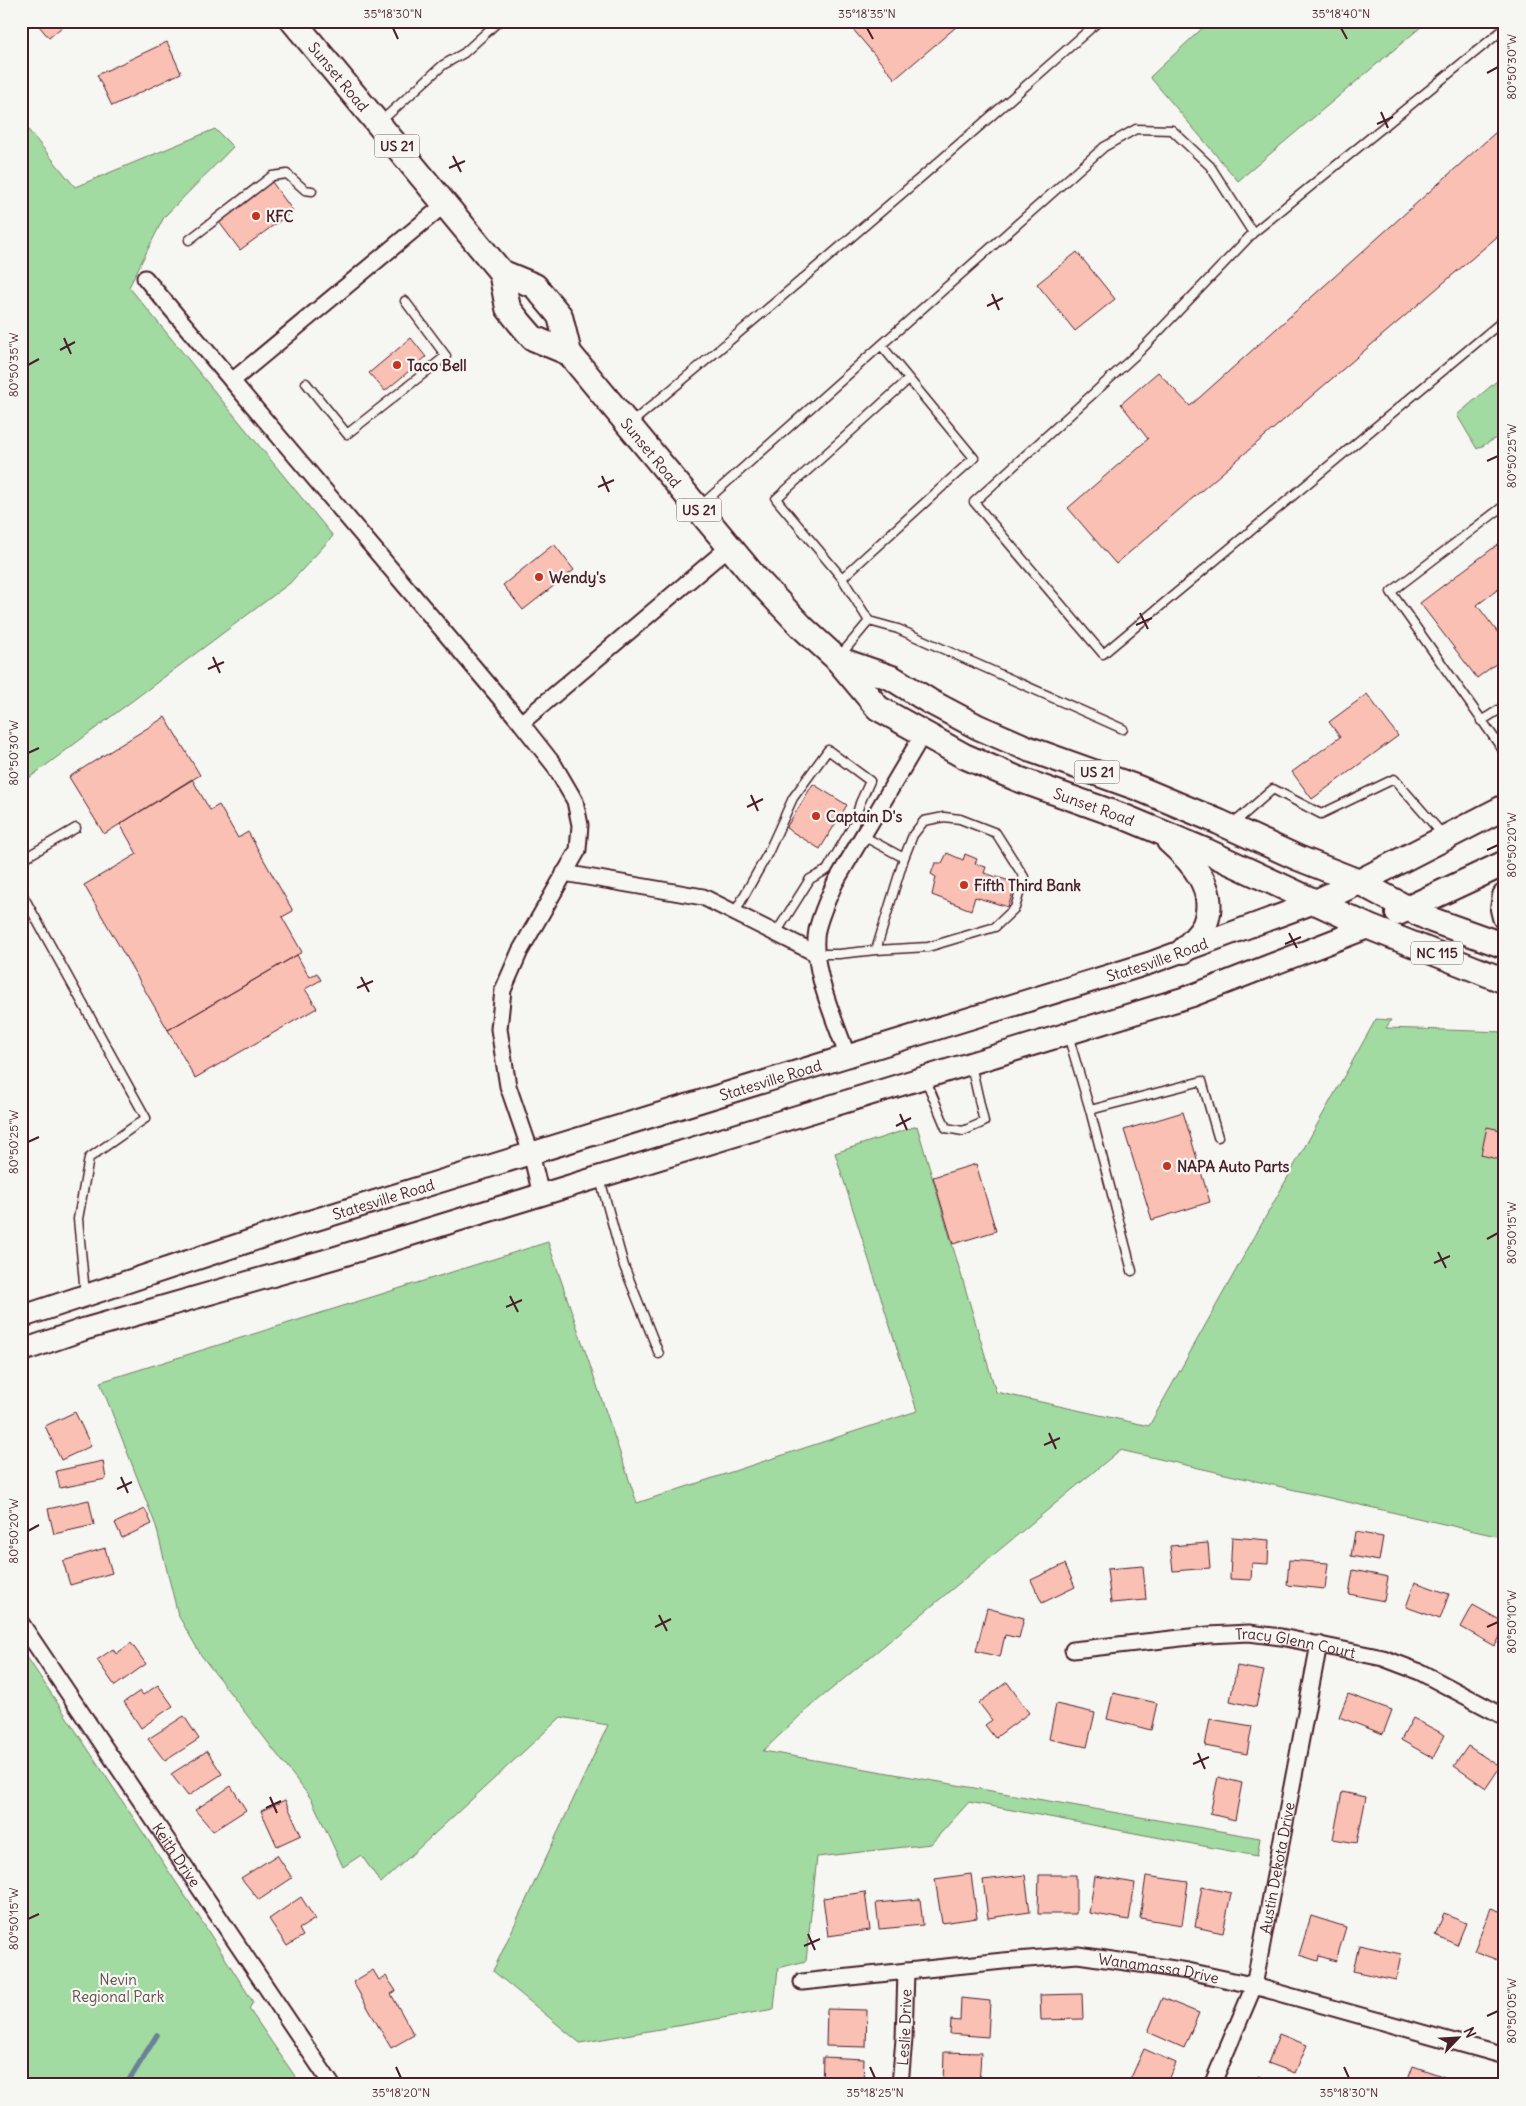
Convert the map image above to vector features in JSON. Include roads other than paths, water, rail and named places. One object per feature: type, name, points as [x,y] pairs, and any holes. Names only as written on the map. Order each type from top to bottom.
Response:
[{"type":"main road","name":"Sunset Road","points":[[293,21],[501,272],[535,286],[560,316],[569,353],[776,601],[837,659],[878,708],[964,756],[1018,779],[1156,830],[1369,927]]},
{"type":"main road","name":"Sunset Road","points":[[501,272],[508,308],[524,328],[533,338],[569,353]]},
{"type":"main road","name":"Sunset Road","points":[[837,659],[892,678],[978,727],[1029,749],[1138,788],[1298,858],[1359,882]]},
{"type":"main road","name":"Statesville Road","points":[[21,1317],[296,1226],[1150,963],[1316,902],[1505,807]]},
{"type":"main road","points":[[1156,830],[1186,856],[1201,877],[1207,891],[1207,909],[1204,924],[1183,951]]},
{"type":"main road","points":[[21,1351],[85,1329],[334,1258],[1191,996],[1369,927],[1505,863]]},
{"type":"main road","name":"NC 115","points":[[1359,882],[1407,908],[1505,946]]},
{"type":"main road","points":[[1505,896],[1503,908],[1505,917]]},
{"type":"main road","name":"NC 115","points":[[1369,927],[1505,980]]},
{"type":"street","points":[[232,381],[445,204]]},
{"type":"street","points":[[145,278],[521,723],[554,765],[575,801],[580,825],[578,850],[520,951],[503,990],[499,1029],[507,1076],[531,1153],[541,1195]]},
{"type":"street","points":[[521,723],[729,547]]},
{"type":"street","points":[[847,1055],[824,987],[817,954],[817,931],[824,907],[835,883],[923,734]]},
{"type":"street","points":[[564,874],[703,897],[817,954]]},
{"type":"street","name":"Keith Drive","points":[[21,1623],[332,2085]]},
{"type":"street","name":"Tracy Glenn Court","points":[[1073,1650],[1208,1635],[1249,1633],[1281,1637],[1383,1658],[1420,1672],[1505,1717]]},
{"type":"street","name":"Austin Dekota Drive","points":[[1212,2085],[1254,1986],[1319,1644]]},
{"type":"street","name":"Wanamassa Drive","points":[[802,1982],[1078,1955],[1188,1971],[1254,1986],[1505,2056]]},
{"type":"street","name":"Leslie Drive","points":[[900,2085],[904,2040],[906,1971]]},
{"type":"lane","points":[[378,124],[443,65],[464,53],[499,21]]},
{"type":"lane","points":[[629,426],[820,265],[1099,21]]},
{"type":"lane","points":[[1505,28],[1253,232],[1140,351],[974,502],[1103,654],[1505,319]]},
{"type":"lane","points":[[698,508],[1104,147],[1136,129],[1172,130],[1210,166],[1253,232]]},
{"type":"lane","points":[[189,240],[272,176],[287,174],[305,190],[312,191]]},
{"type":"lane","points":[[306,382],[347,434],[446,356],[405,301]]},
{"type":"lane","points":[[842,578],[974,458],[881,345]]},
{"type":"lane","points":[[909,379],[776,499],[842,578],[870,621],[898,629],[1123,729]]},
{"type":"lane","points":[[1505,505],[1391,592],[1505,754]]},
{"type":"lane","points":[[837,659],[870,621]]},
{"type":"lane","points":[[1481,721],[1505,706]]},
{"type":"lane","points":[[735,912],[768,853],[793,798],[828,750],[870,781],[860,803],[854,824],[827,870],[810,879],[776,933]]},
{"type":"lane","points":[[1230,827],[1273,790],[1321,814],[1394,779],[1446,837]]},
{"type":"lane","points":[[817,954],[928,947],[995,927],[1016,908],[1024,877],[996,833],[960,819],[944,817],[924,821],[913,835],[904,858],[876,950]]},
{"type":"lane","points":[[21,860],[76,828]]},
{"type":"lane","points":[[863,836],[904,858]]},
{"type":"lane","points":[[21,892],[146,1118],[89,1158],[78,1219],[86,1295]]},
{"type":"lane","points":[[1068,1034],[1132,1271]]},
{"type":"lane","points":[[924,1077],[946,1128],[963,1132],[984,1122],[971,1063]]},
{"type":"lane","points":[[1090,1110],[1202,1081],[1218,1137]]},
{"type":"lane","points":[[599,1177],[624,1266],[659,1354]]},
{"type":"waterway","points":[[126,2085],[157,2035]]},
{"type":"place","name":"KFC","points":[[256,216]]},
{"type":"place","name":"Taco Bell","points":[[397,365]]},
{"type":"place","name":"Wendy's","points":[[539,577]]},
{"type":"place","name":"Captain D's","points":[[816,816]]},
{"type":"place","name":"Fifth Third Bank","points":[[964,885]]},
{"type":"place","name":"NAPA Auto Parts","points":[[1167,1166]]},
{"type":"park label","name":"Nevin Regional Park","points":[[118,1988]]}]
